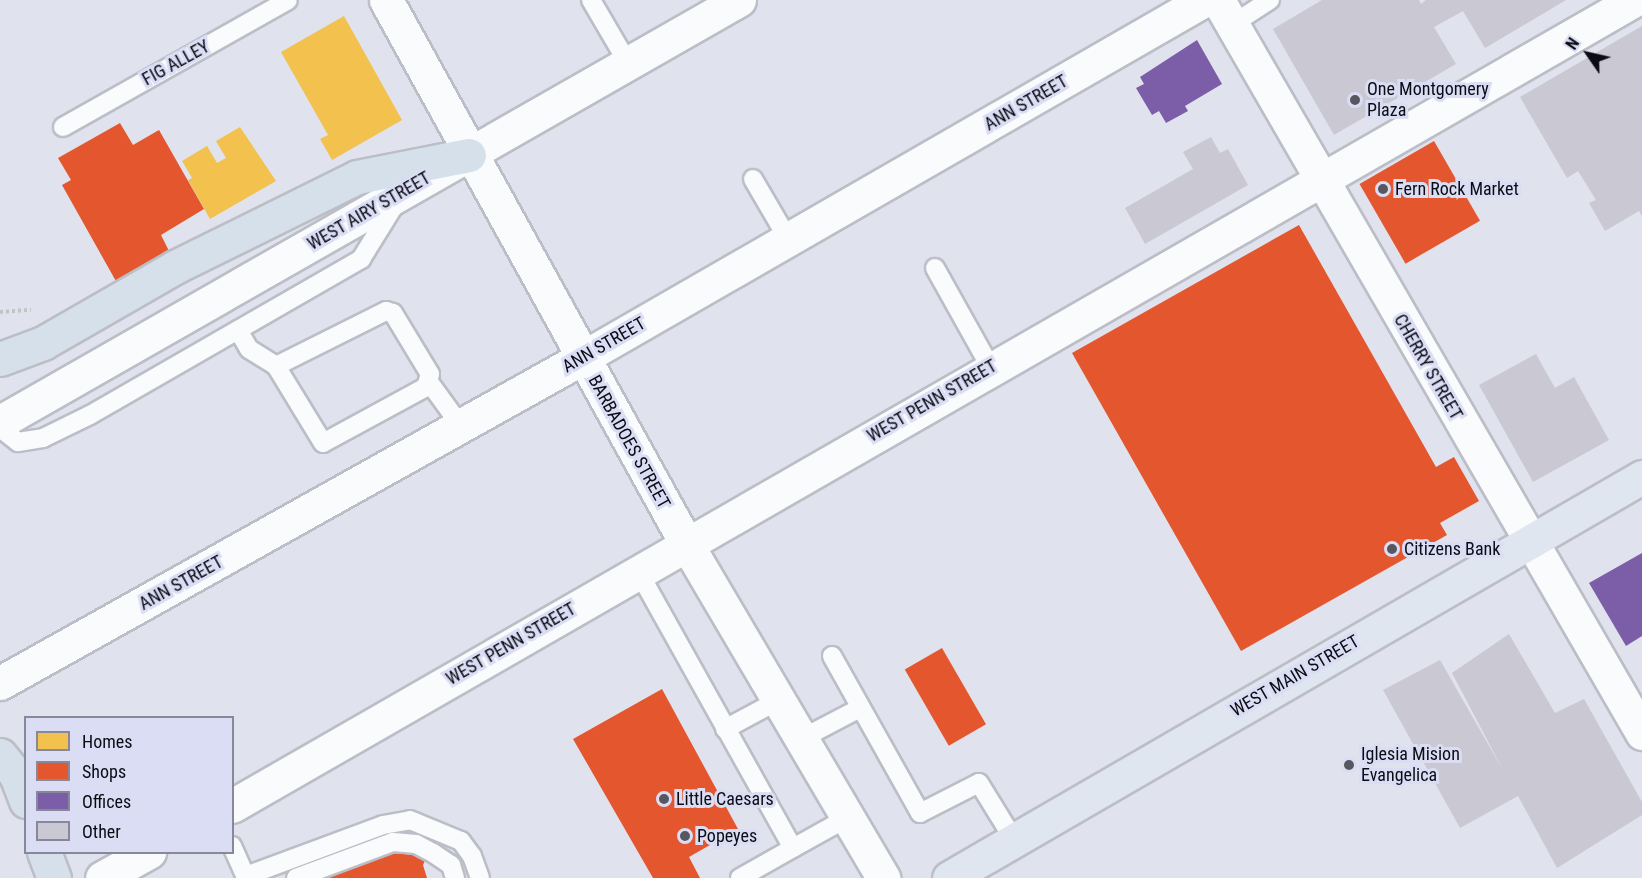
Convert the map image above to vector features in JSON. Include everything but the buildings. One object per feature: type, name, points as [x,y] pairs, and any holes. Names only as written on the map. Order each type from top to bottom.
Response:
[{"type":"highway","points":[[0,359],[43,343],[175,267],[357,177],[469,155]]},
{"type":"highway","points":[[0,754],[16,775],[24,796]]},
{"type":"highway","points":[[45,854],[54,878]]},
{"type":"main road","name":"WEST MAIN STREET","points":[[949,878],[1528,540],[1642,477]]},
{"type":"street","name":"BARBADOES STREET","points":[[386,0],[469,155],[686,543],[883,878]]},
{"type":"street","name":"WEST AIRY STREET","points":[[0,422],[629,65],[739,0]]},
{"type":"street","name":"ANN STREET","points":[[0,683],[582,358],[1204,0]]},
{"type":"street","name":"WEST PENN STREET","points":[[234,805],[1634,0]]},
{"type":"street","name":"CHERRY STREET","points":[[1226,12],[1320,179],[1642,734]]},
{"type":"street","points":[[102,878],[145,854]]},
{"type":"lane","name":"FIG ALLEY","points":[[63,127],[288,0]]},
{"type":"lane","points":[[591,0],[629,65]]},
{"type":"lane","points":[[1226,12],[1270,0]]},
{"type":"lane","points":[[753,179],[788,239]]},
{"type":"lane","points":[[0,428],[18,442],[43,438],[90,416],[361,259],[403,192]]},
{"type":"lane","points":[[935,268],[991,368]]},
{"type":"lane","points":[[276,366],[386,311],[393,313],[430,374],[429,382],[461,426]]},
{"type":"lane","points":[[238,330],[249,349],[276,366],[323,443],[429,382]]},
{"type":"lane","points":[[638,571],[793,848]]},
{"type":"lane","points":[[832,656],[920,813],[979,783],[1014,840]]},
{"type":"lane","points":[[725,729],[779,700]]},
{"type":"lane","points":[[801,739],[860,708]]},
{"type":"lane","points":[[740,878],[847,818]]},
{"type":"lane","points":[[234,850],[246,877],[383,825],[411,820],[461,841],[472,855],[480,878]]},
{"type":"lane","points":[[296,878],[393,843],[416,844],[433,853],[450,865],[456,878]]},
{"type":"lane","points":[[271,867],[289,878]]},
{"type":"place","name":"One Montgomery Plaza","points":[[1355,100]]},
{"type":"place","name":"Fern Rock Market","points":[[1383,189]]},
{"type":"place","name":"Citizens Bank","points":[[1392,549]]},
{"type":"place","name":"Iglesia Mision Evangelica","points":[[1349,765]]},
{"type":"place","name":"Little Caesars","points":[[664,799]]},
{"type":"place","name":"Popeyes","points":[[685,836]]}]
